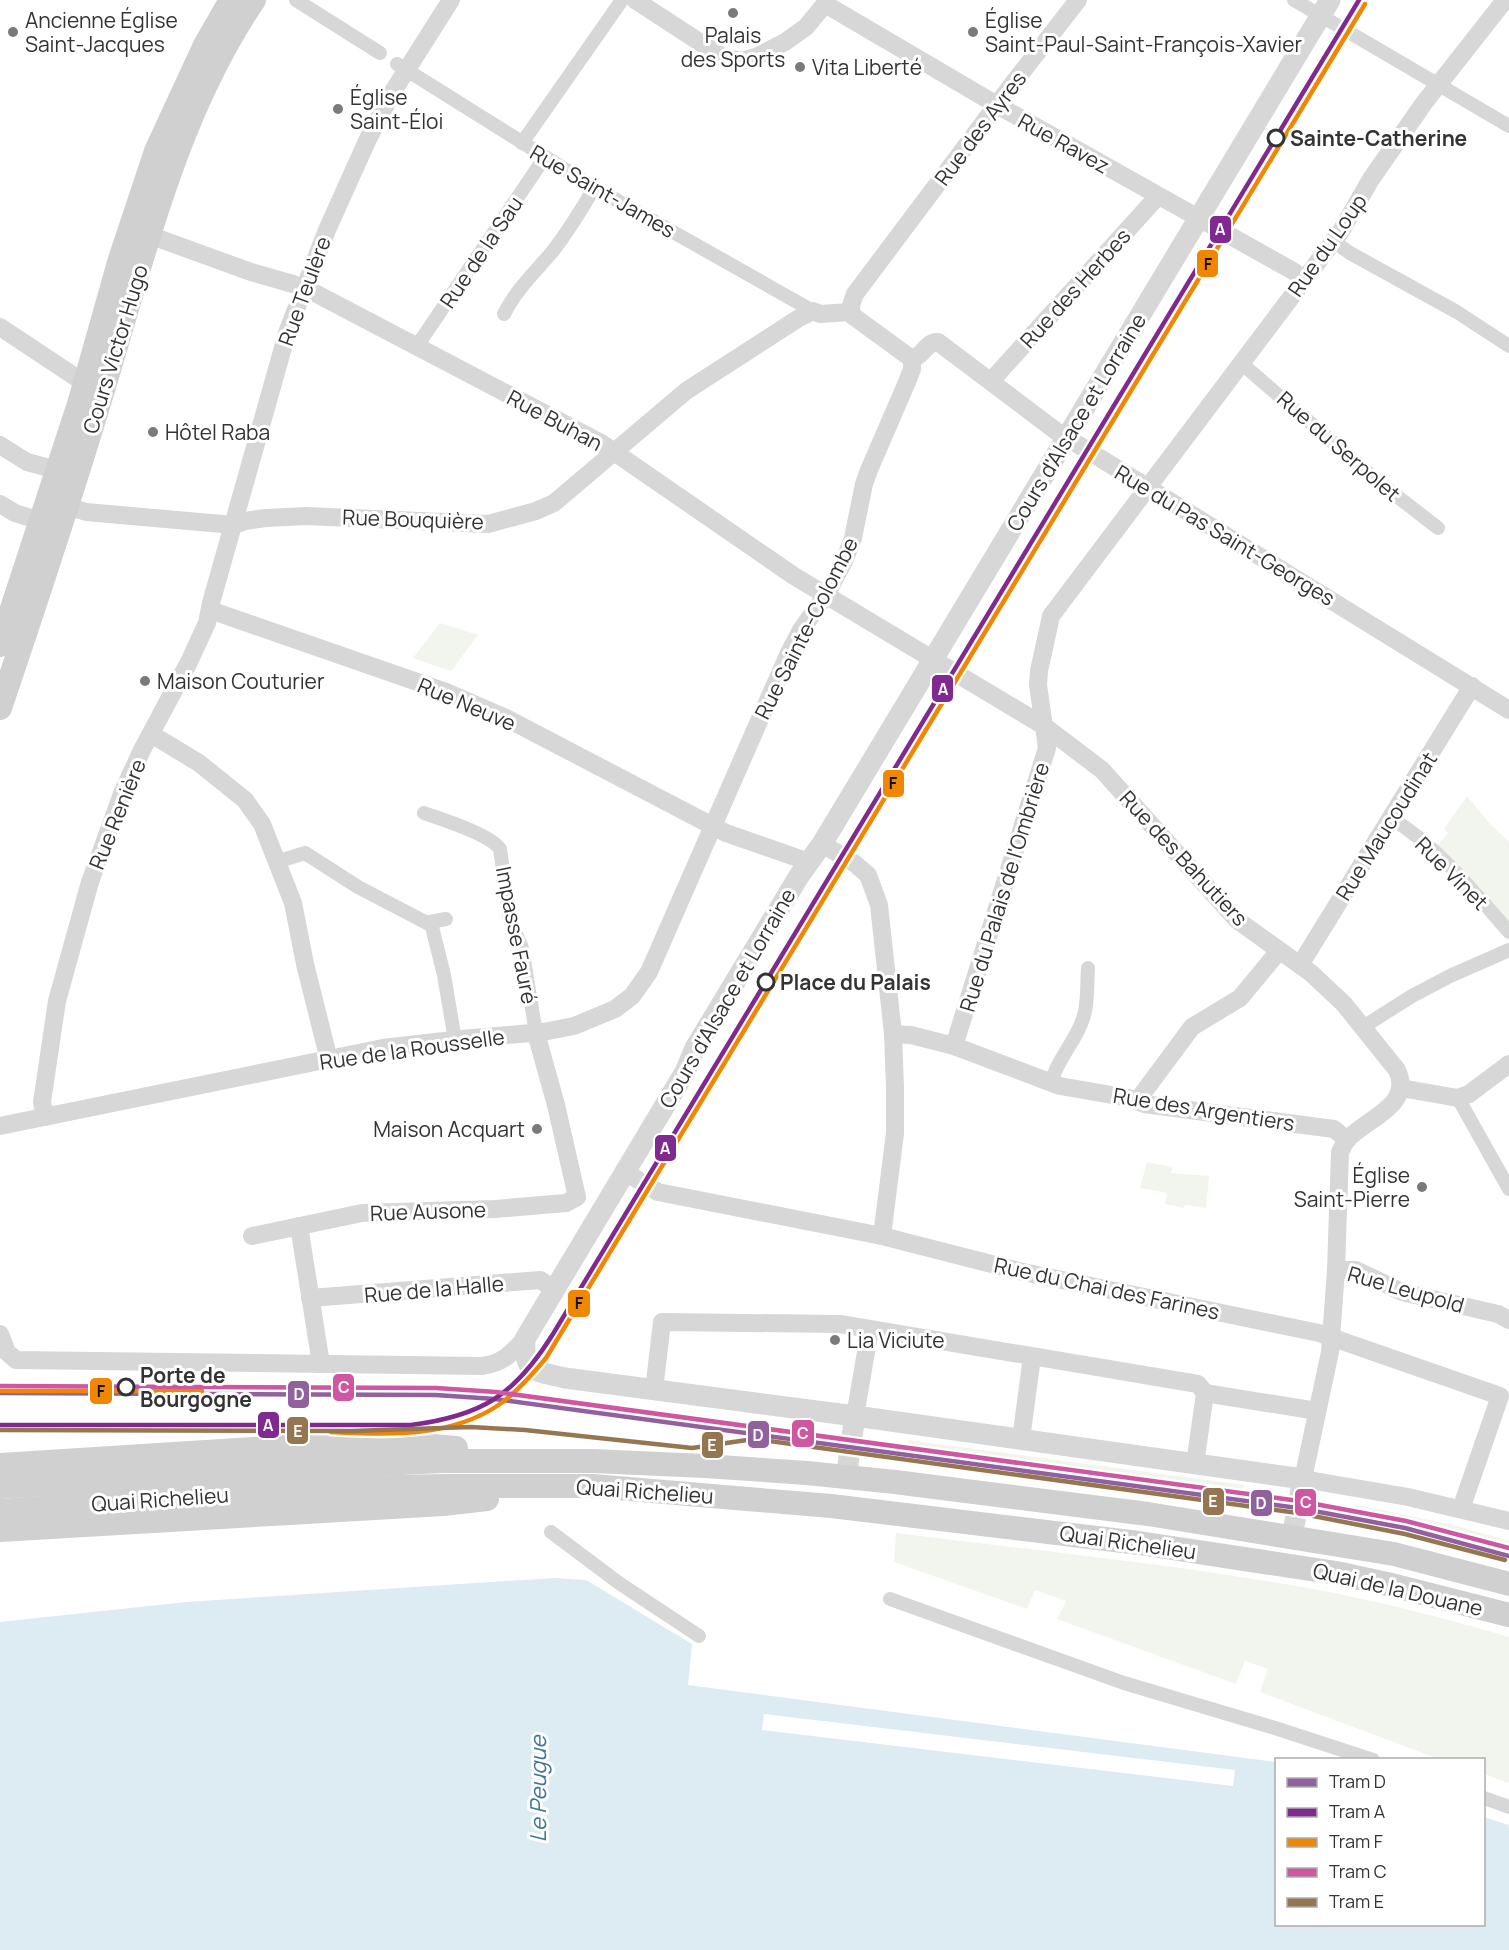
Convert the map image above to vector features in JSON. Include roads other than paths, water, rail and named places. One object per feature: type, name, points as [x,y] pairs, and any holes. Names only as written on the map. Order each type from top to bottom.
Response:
[{"type":"main road","name":"Cours Victor Hugo","points":[[0,708],[67,506],[123,250],[156,151],[201,55],[231,0]]},
{"type":"main road","name":"Cours Victor Hugo","points":[[2,635],[57,470],[93,388],[176,157],[199,101],[222,54],[254,0]]},
{"type":"main road","points":[[0,1465],[344,1444],[411,1444],[593,1461]]},
{"type":"main road","name":"Quai Richelieu","points":[[0,1487],[442,1461],[593,1461],[807,1473],[1148,1514],[1292,1536]]},
{"type":"main road","name":"Quai Richelieu","points":[[0,1511],[306,1489],[594,1486],[709,1494],[892,1512],[1139,1543],[1287,1565]]},
{"type":"main road","points":[[0,1530],[443,1504],[594,1486]]},
{"type":"main road","points":[[1287,1565],[1292,1536]]},
{"type":"main road","name":"Quai de la Douane","points":[[1292,1536],[1394,1554],[1509,1584]]},
{"type":"main road","name":"Quai de la Douane","points":[[1287,1565],[1388,1584],[1509,1615]]},
{"type":"street","points":[[296,0],[380,53]]},
{"type":"street","name":"Rue Teulère","points":[[234,525],[288,330],[303,288],[402,67],[451,0]]},
{"type":"street","points":[[522,143],[622,0]]},
{"type":"street","points":[[635,0],[724,58],[742,61],[758,57],[785,42],[806,27],[825,2]]},
{"type":"street","name":"Rue des Ayres","points":[[850,312],[855,294],[1078,0]]},
{"type":"street","points":[[1294,0],[1325,8],[1438,85],[1509,126]]},
{"type":"street","name":"Rue du Loup","points":[[1147,488],[1341,231],[1371,179],[1438,85],[1504,0]]},
{"type":"street","name":"Rue Ravez","points":[[825,2],[997,105],[1304,279]]},
{"type":"street","name":"Cours d'Alsace et Lorraine","points":[[525,1339],[685,1072],[695,1048],[809,861],[822,844],[1325,8]]},
{"type":"street","name":"Rue Saint-James","points":[[402,67],[594,188],[813,312]]},
{"type":"street","name":"Rue de la Sau","points":[[417,346],[545,157]]},
{"type":"street","points":[[504,314],[511,299],[554,249],[594,188]]},
{"type":"street","name":"Rue des Herbes","points":[[991,381],[1158,196]]},
{"type":"street","points":[[123,250],[135,240],[149,235]]},
{"type":"street","name":"Rue Buhan","points":[[149,235],[303,288],[615,451],[794,576],[933,660]]},
{"type":"street","points":[[1333,241],[1350,253],[1457,312],[1509,346]]},
{"type":"street","points":[[813,312],[820,314],[850,312],[857,321],[912,359]]},
{"type":"street","name":"Rue Bouquière","points":[[67,506],[86,512],[234,525],[266,518],[306,516],[488,524],[536,511],[554,503],[686,391],[799,318],[813,312]]},
{"type":"street","points":[[0,327],[93,388]]},
{"type":"street","name":"Rue du Pas Saint-Georges","points":[[912,359],[918,358],[929,345],[938,342],[1066,437],[1147,488],[1475,680],[1509,710]]},
{"type":"street","name":"Rue Sainte-Colombe","points":[[713,825],[788,655],[801,630],[826,595],[844,561],[853,538],[864,484],[912,369],[912,359]]},
{"type":"street","name":"Rue du Serpolet","points":[[1241,363],[1380,483],[1438,528]]},
{"type":"street","points":[[0,445],[27,462],[57,470]]},
{"type":"street","name":"Rue du Palais de l'Ombrière","points":[[954,1046],[1047,748],[1038,685],[1051,616],[1147,488]]},
{"type":"street","points":[[0,504],[15,513],[40,521]]},
{"type":"street","name":"Rue Renière","points":[[45,1117],[42,1102],[57,1001],[90,882],[123,791],[207,623],[234,525]]},
{"type":"street","name":"Rue Neuve","points":[[210,610],[446,692],[506,718],[726,833],[809,861]]},
{"type":"street","name":"Rue des Bahutiers","points":[[933,660],[1044,726],[1102,770],[1237,920],[1300,965],[1344,1004],[1397,1070],[1401,1078],[1401,1088]]},
{"type":"street","name":"Rue Maucoudinat","points":[[1300,965],[1475,680]]},
{"type":"street","points":[[152,734],[199,763],[245,800],[262,824],[292,903],[329,1060]]},
{"type":"street","name":"Impasse Fauré","points":[[424,813],[478,835],[500,849],[510,920],[522,948],[536,1033]]},
{"type":"street","name":"Rue Vinet","points":[[1391,818],[1452,867],[1509,932]]},
{"type":"street","name":"Rue de la Rousselle","points":[[0,1126],[383,1048],[536,1033],[574,1026],[615,1009],[639,988],[649,972],[713,825]]},
{"type":"street","points":[[625,1172],[658,1192],[882,1236],[895,1133],[893,1034],[879,904],[868,876],[854,863],[822,844]]},
{"type":"street","points":[[276,862],[305,853],[358,887],[429,924],[432,927],[444,975],[455,1040]]},
{"type":"street","points":[[429,924],[446,919]]},
{"type":"street","points":[[1363,1027],[1412,996],[1509,950]]},
{"type":"street","points":[[1137,1101],[1192,1028],[1240,998],[1279,951]]},
{"type":"street","points":[[1050,1082],[1085,1011],[1088,968]]},
{"type":"street","points":[[536,1033],[577,1197],[601,1212]]},
{"type":"street","points":[[893,1034],[911,1035],[954,1046]]},
{"type":"street","name":"Rue des Argentiers","points":[[954,1046],[1060,1086],[1129,1098],[1143,1104],[1334,1129],[1347,1140]]},
{"type":"street","points":[[1292,1536],[1332,1338],[1340,1152],[1347,1140],[1384,1112],[1396,1099],[1401,1088],[1458,1098],[1469,1094],[1507,1069]]},
{"type":"street","points":[[1458,1098],[1509,1189]]},
{"type":"street","name":"Rue Ausone","points":[[252,1236],[362,1213],[495,1209],[566,1203],[577,1197]]},
{"type":"street","points":[[299,1226],[321,1364]]},
{"type":"street","name":"Rue du Chai des Farines","points":[[882,1236],[1023,1272],[1319,1333],[1500,1396],[1461,1509]]},
{"type":"street","name":"Rue Leupold","points":[[1336,1270],[1356,1270],[1402,1292],[1498,1314],[1509,1320]]},
{"type":"street","name":"Rue de la Halle","points":[[310,1298],[540,1280],[555,1289]]},
{"type":"street","points":[[654,1390],[662,1322],[824,1323],[1198,1384],[1205,1393],[1317,1411]]},
{"type":"street","points":[[846,1478],[870,1329]]},
{"type":"street","points":[[0,1334],[7,1352],[16,1360],[482,1366],[496,1364],[509,1356],[525,1339]]},
{"type":"street","points":[[525,1339],[524,1356],[531,1367],[565,1378],[1303,1479],[1408,1497],[1509,1521]]},
{"type":"street","points":[[1021,1439],[1032,1357]]},
{"type":"street","points":[[1195,1464],[1205,1393]]},
{"type":"street","points":[[551,1532],[619,1583],[699,1636]]},
{"type":"street","points":[[890,1599],[1124,1683],[1254,1721],[1367,1758]]},
{"type":"street","points":[[1485,1798],[1509,1807]]},
{"type":"water","name":"Le Peugue","points":[[554,1578],[586,1580],[692,1644],[688,1685],[1275,1762],[1275,1926],[1485,1926],[1485,1817],[1509,1825],[1509,1950],[0,1950],[0,1622],[186,1602]]},
{"type":"tram line","name":"A","points":[[0,1425],[411,1425],[458,1416],[477,1408],[494,1399],[525,1373],[553,1334],[1359,0]]},
{"type":"tram line","name":"F","points":[[331,1432],[375,1434],[418,1432],[461,1423],[481,1415],[507,1399],[546,1358],[1365,4]]},
{"type":"tram line","name":"C","points":[[0,1386],[436,1388],[496,1392],[1299,1501],[1406,1521],[1509,1548]]},
{"type":"tram line","name":"F","points":[[0,1391],[202,1391]]},
{"type":"tram line","name":"D","points":[[0,1393],[436,1395],[495,1399],[1298,1508],[1405,1528],[1509,1556]]},
{"type":"tram line","name":"E","points":[[0,1430],[352,1431],[471,1427],[525,1430],[692,1448],[754,1439],[1298,1513],[1405,1534],[1505,1560]]},
{"type":"place","name":"Palais des Sports","points":[[733,13]]},
{"type":"place","name":"Ancienne Église Saint-Jacques","points":[[13,32]]},
{"type":"place","name":"Église Saint-Paul-Saint-François-Xavier","points":[[973,32]]},
{"type":"place","name":"Vita Liberté","points":[[800,67]]},
{"type":"place","name":"Église Saint-Éloi","points":[[338,109]]},
{"type":"place","name":"Sainte-Catherine","points":[[1276,138]]},
{"type":"place","name":"Hôtel Raba","points":[[153,432]]},
{"type":"place","name":"Maison Couturier","points":[[145,681]]},
{"type":"place","name":"Place du Palais","points":[[766,982]]},
{"type":"place","name":"Maison Acquart","points":[[537,1129]]},
{"type":"place","name":"Église Saint-Pierre","points":[[1422,1187]]},
{"type":"place","name":"Lia Viciute","points":[[835,1340]]},
{"type":"place","name":"Porte de Bourgogne","points":[[126,1387]]}]
